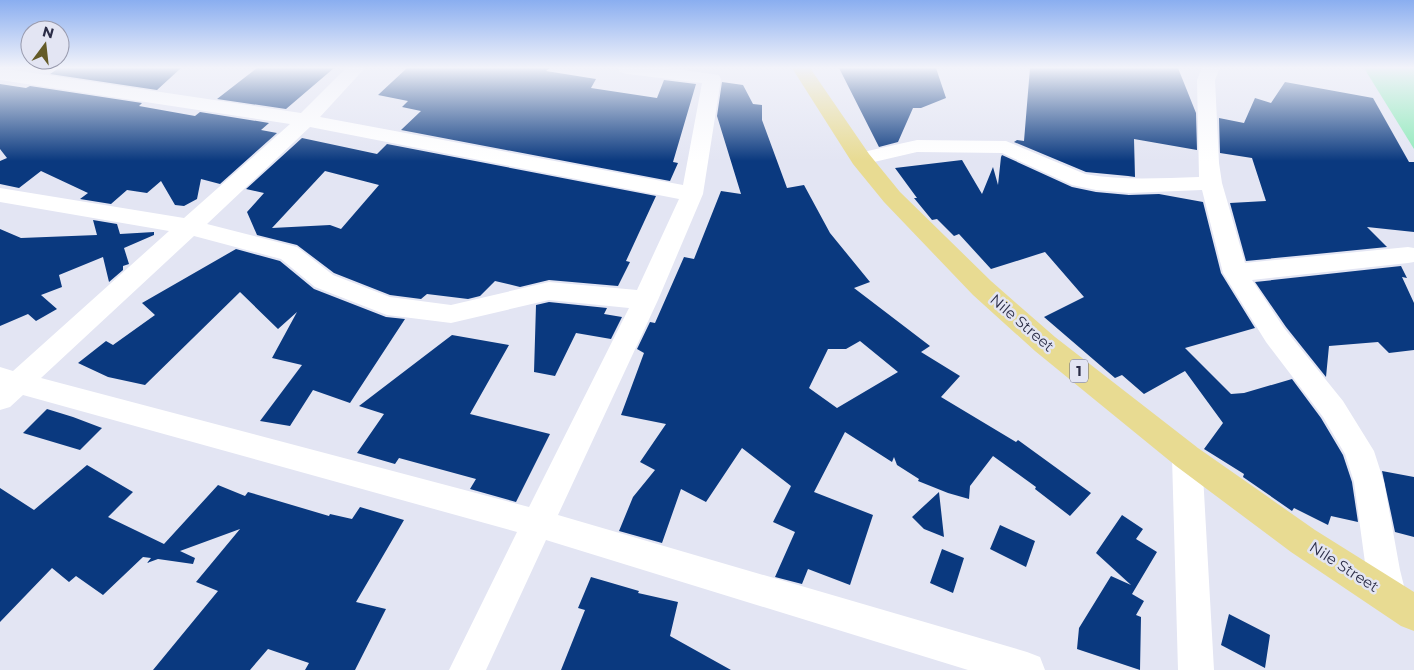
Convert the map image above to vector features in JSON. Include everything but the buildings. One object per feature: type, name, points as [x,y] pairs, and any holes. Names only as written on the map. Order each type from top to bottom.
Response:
[{"type":"main road","name":"Nile Street","points":[[822,99],[861,158],[898,203],[982,288],[1045,344],[1187,457],[1303,541],[1414,613]]},
{"type":"street","points":[[168,99],[306,120],[692,194]]},
{"type":"street","points":[[6,387],[190,227],[326,99]]},
{"type":"street","points":[[467,670],[646,300],[692,194],[708,99]]},
{"type":"street","points":[[1206,99],[1208,164],[1211,183],[1235,273],[1275,335],[1333,409],[1359,451],[1369,482],[1383,570],[1390,598]]},
{"type":"street","points":[[861,158],[917,146],[952,144],[1006,147],[1080,180],[1091,183],[1138,185],[1211,183]]},
{"type":"street","points":[[0,196],[190,227],[289,253],[324,281],[387,306],[451,314],[549,292],[646,300]]},
{"type":"street","points":[[1235,273],[1408,255]]},
{"type":"street","points":[[6,387],[537,523],[1027,670]]},
{"type":"street","points":[[1187,457],[1196,670]]},
{"type":"green space","points":[[1383,99],[1414,99],[1414,149]]}]
